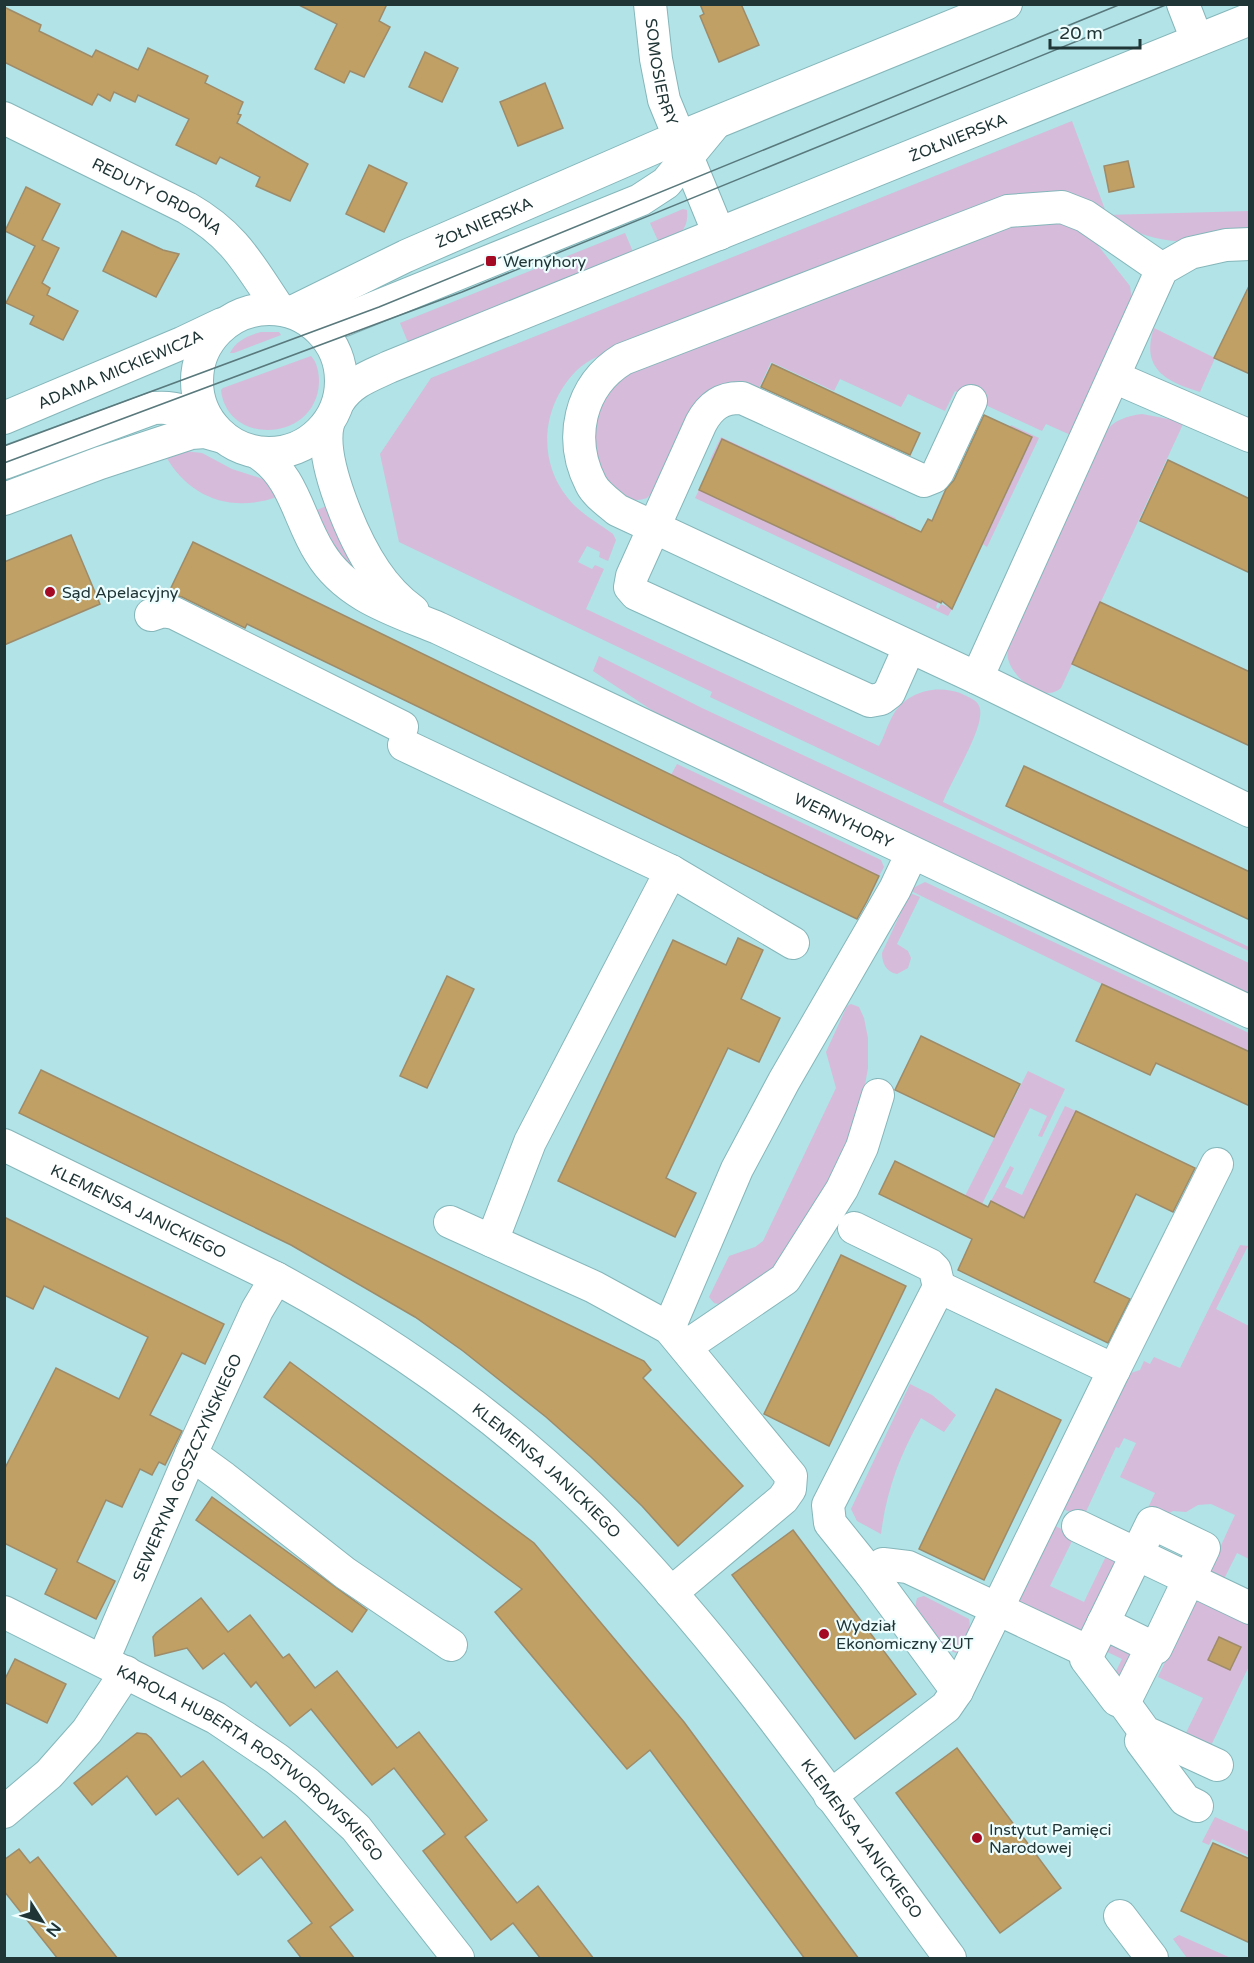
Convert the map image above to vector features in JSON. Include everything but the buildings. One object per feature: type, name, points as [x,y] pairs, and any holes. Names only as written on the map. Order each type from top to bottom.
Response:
[{"type":"street","name":"SOMOSIERRY","points":[[650,4],[662,90],[683,147]]},
{"type":"street","points":[[219,433],[207,417],[199,400],[197,381],[199,362],[214,334],[234,318],[258,310],[291,312],[312,321],[344,320],[640,200],[662,186],[683,147],[724,119],[1006,4]]},
{"type":"street","points":[[1183,4],[1197,40]]},
{"type":"street","name":"ŻOŁNIERSKA","points":[[333,412],[353,385],[364,378],[1250,19]]},
{"type":"street","name":"REDUTY ORDONA","points":[[4,118],[187,208],[210,222],[238,249],[291,312]]},
{"type":"street","points":[[683,147],[719,234]]},
{"type":"street","name":"ŻOŁNIERSKA","points":[[291,312],[405,256],[683,147]]},
{"type":"street","points":[[1162,269],[1085,216],[1062,207],[1008,210],[623,359],[611,366],[588,395],[579,426],[580,456],[592,486],[617,510],[977,678],[1250,811]]},
{"type":"street","points":[[977,678],[1162,269],[1190,253],[1226,245],[1250,244]]},
{"type":"street","points":[[4,463],[154,408],[185,411],[200,418],[240,447],[258,453],[278,453],[296,448],[314,439],[333,412],[342,374],[337,355],[323,332],[291,312]]},
{"type":"street","name":"ADAMA MICKIEWICZA","points":[[4,418],[182,343],[234,318]]},
{"type":"street","points":[[1114,377],[1250,436]]},
{"type":"street","points":[[909,648],[889,693],[881,699],[870,701],[636,594],[630,588],[632,576],[704,417],[709,409],[724,399],[742,398],[924,481],[934,477],[938,472],[971,401]]},
{"type":"street","name":"WERNYHORY","points":[[333,412],[327,448],[332,473],[362,549],[374,570],[398,599],[438,628]]},
{"type":"street","points":[[4,499],[100,463],[191,433],[219,433]]},
{"type":"street","name":"WERNYHORY","points":[[258,453],[273,464],[286,481],[318,550],[338,576],[354,590],[377,603],[438,628],[1250,1012]]},
{"type":"street","points":[[151,615],[163,611],[174,613],[403,736],[671,871],[793,942]]},
{"type":"street","points":[[677,1338],[737,1169],[784,1081],[895,889],[912,853]]},
{"type":"street","points":[[492,1241],[530,1142],[671,871]]},
{"type":"street","points":[[677,1338],[785,1279],[842,1189],[862,1147],[878,1095]]},
{"type":"street","name":"KLEMENSA JANICKIEGO","points":[[4,1145],[276,1278],[374,1334],[416,1362],[480,1411],[552,1471],[590,1506],[671,1593],[758,1699],[950,1959]]},
{"type":"street","points":[[830,1796],[946,1707],[957,1691],[997,1610],[1064,1520],[1114,1370],[1217,1164]]},
{"type":"street","points":[[450,1222],[594,1287],[677,1338],[791,1476],[790,1488],[783,1499],[671,1593]]},
{"type":"street","points":[[854,1228],[930,1265],[935,1270],[939,1287],[828,1505],[830,1524],[871,1574],[957,1691]]},
{"type":"street","name":"SEWERYNA GOSZCZYŃSKIEGO","points":[[4,1812],[49,1774],[87,1731],[114,1666],[191,1454],[257,1310],[276,1278]]},
{"type":"street","points":[[939,1287],[1114,1370]]},
{"type":"street","points":[[191,1454],[345,1573],[451,1646]]},
{"type":"street","points":[[1064,1520],[1137,1555]]},
{"type":"street","points":[[1103,1623],[1156,1648],[1204,1548],[1152,1523],[1137,1555],[1103,1623],[1086,1659],[1117,1700],[1124,1703],[1145,1732],[1217,1765]]},
{"type":"street","points":[[871,1574],[883,1564],[908,1567],[1089,1652]]},
{"type":"street","points":[[1189,1579],[1250,1608]]},
{"type":"street","name":"KAROLA HUBERTA ROSTWOROWSKIEGO","points":[[4,1612],[114,1666],[235,1730],[277,1759],[356,1828],[458,1959]]},
{"type":"street","points":[[1124,1703],[1152,1647]]},
{"type":"street","points":[[1145,1732],[1141,1741],[1185,1800],[1197,1806]]},
{"type":"street","points":[[1120,1916],[1152,1959]]},
{"type":"shaded area","points":[[1072,121],[1107,215],[1249,211],[1249,232],[1215,239],[1178,241],[1162,239],[1116,224],[1072,202],[624,345],[586,363],[565,385],[550,416],[548,450],[551,466],[557,482],[572,503],[613,534],[616,540],[608,561],[599,557],[600,552],[587,546],[578,562],[592,569],[595,565],[604,569],[586,609],[879,746],[898,708],[913,696],[921,692],[941,689],[970,697],[979,706],[980,718],[972,742],[943,802],[1249,947],[1249,951],[710,697],[712,692],[399,542],[380,454],[431,378]]},
{"type":"shaded area","points":[[683,209],[687,210],[684,228],[676,235],[659,243],[650,223]]},
{"type":"shaded area","points":[[1047,218],[1074,227],[1096,243],[1130,286],[1132,301],[1073,436],[1046,424],[1042,431],[955,391],[945,411],[908,394],[901,407],[840,379],[834,391],[771,362],[758,390],[750,387],[647,498],[629,499],[613,489],[585,448],[611,378],[1004,222]]},
{"type":"shaded area","points":[[625,233],[634,254],[409,345],[400,323]]},
{"type":"shaded area","points":[[1154,328],[1215,358],[1200,392],[1177,384],[1159,372],[1151,354]]},
{"type":"shaded area","points":[[261,332],[279,332],[281,335],[230,353],[243,339]]},
{"type":"shaded area","points":[[311,356],[315,361],[319,382],[314,402],[304,417],[289,426],[271,430],[254,428],[239,421],[227,408],[221,390],[223,388]]},
{"type":"shaded area","points":[[1142,414],[1184,422],[1061,688],[1054,692],[1038,691],[1022,681],[1016,674],[1008,657],[1008,644],[1105,433],[1121,419]]},
{"type":"shaded area","points":[[1011,425],[1039,438],[987,547],[983,544],[1032,438],[1010,427]]},
{"type":"shaded area","points":[[721,437],[896,518],[895,520],[712,461],[710,460]]},
{"type":"shaded area","points":[[184,451],[202,453],[232,469],[263,479],[268,482],[277,497],[260,502],[243,503],[213,498],[186,482],[165,455]]},
{"type":"shaded area","points":[[699,490],[938,602],[936,607],[938,609],[941,604],[952,609],[948,616],[695,498]]},
{"type":"shaded area","points":[[329,505],[353,565],[351,569],[348,569],[312,512]]},
{"type":"shaded area","points":[[599,656],[702,708],[1249,963],[1249,997],[674,725],[593,671]]},
{"type":"shaded area","points":[[677,764],[881,860],[884,867],[879,876],[671,775]]},
{"type":"shaded area","points":[[925,882],[1249,1033],[1249,1052],[1102,984],[909,890]]},
{"type":"shaded area","points":[[910,893],[920,897],[897,944],[908,951],[911,958],[908,968],[897,974],[885,966],[882,953]]},
{"type":"shaded area","points":[[851,1004],[859,1007],[864,1018],[868,1038],[868,1068],[861,1107],[832,1180],[774,1269],[723,1305],[714,1303],[709,1297],[729,1256],[755,1247],[763,1241],[836,1088],[826,1052],[847,1006]]},
{"type":"shaded area","points":[[1028,1071],[1065,1089],[1042,1137],[1038,1136],[1047,1116],[1030,1108],[982,1204],[965,1196]]},
{"type":"shaded area","points":[[1065,1106],[1076,1111],[1023,1220],[1019,1215],[991,1201],[1010,1166],[1014,1168],[1005,1187],[1022,1195]]},
{"type":"shaded area","points":[[1240,1245],[1248,1246],[1216,1309],[1249,1326],[1249,1559],[1237,1553],[1221,1585],[1206,1578],[1235,1515],[1211,1504],[1198,1505],[1186,1512],[1173,1511],[1164,1516],[1148,1508],[1155,1493],[1120,1477],[1136,1443],[1124,1438],[1119,1448],[1116,1447],[1083,1518],[1063,1509],[1128,1374],[1140,1370],[1144,1361],[1150,1364],[1154,1357],[1180,1368]]},
{"type":"shaded area","points":[[910,1384],[932,1395],[956,1415],[944,1432],[921,1418],[895,1474],[886,1503],[881,1534],[857,1521],[851,1509]]},
{"type":"shaded area","points":[[1055,1526],[1075,1535],[1050,1586],[1084,1602],[1108,1552],[1123,1559],[1084,1640],[1014,1607]]},
{"type":"shaded area","points":[[1197,1595],[1249,1619],[1249,1666],[1207,1754],[1182,1741],[1203,1698],[1158,1677]]},
{"type":"shaded area","points":[[924,1596],[969,1619],[967,1637],[956,1653],[946,1649],[915,1608],[917,1598]]},
{"type":"shaded area","points":[[1103,1635],[1140,1652],[1126,1681],[1114,1675],[1122,1659],[1097,1647]]},
{"type":"shaded area","points":[[1215,1817],[1249,1832],[1249,1856],[1212,1839],[1209,1845],[1202,1842]]},
{"type":"shaded area","points":[[1179,1935],[1231,1958],[1187,1958],[1173,1939]]},
{"type":"tram line","points":[[4,446],[379,307],[1121,4]]},
{"type":"tram line","points":[[4,463],[462,292],[1168,4]]},
{"type":"place","name":"Wernyhory","points":[[491,261]]},
{"type":"place","name":"Sąd Apelacyjny","points":[[50,592]]},
{"type":"place","name":"Wydział Ekonomiczny ZUT","points":[[824,1634]]},
{"type":"place","name":"Instytut Pamięci Narodowej","points":[[977,1838]]}]
